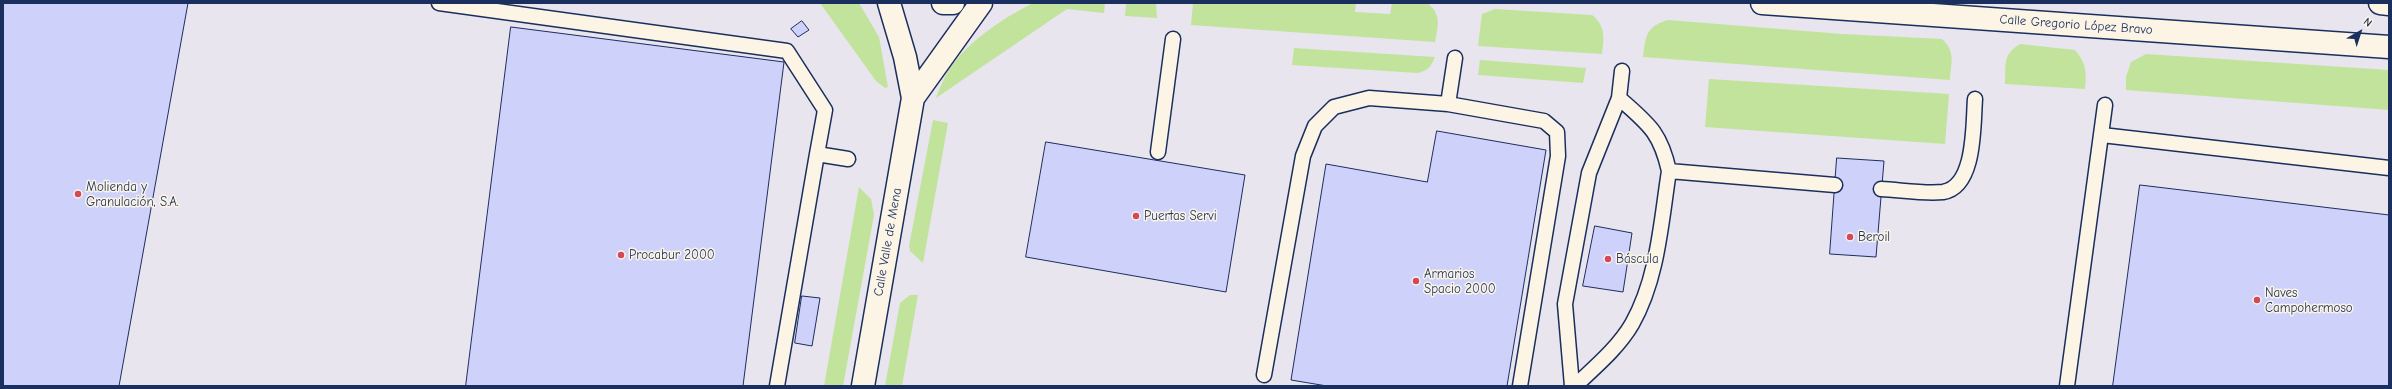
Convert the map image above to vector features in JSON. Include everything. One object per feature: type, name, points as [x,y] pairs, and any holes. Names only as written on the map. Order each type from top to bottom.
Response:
[{"type":"main road","name":"Calle Valle de Mena","points":[[863,386],[913,98],[905,57],[888,3]]},
{"type":"main road","points":[[943,3],[953,3]]},
{"type":"main road","name":"Calle Valle de Mena","points":[[913,98],[981,3]]},
{"type":"main road","name":"Calle Gregorio López Bravo","points":[[1762,3],[2389,47]]},
{"type":"main road","points":[[2380,3],[2389,4]]},
{"type":"lane","points":[[439,3],[787,51],[825,110],[777,386]]},
{"type":"lane","points":[[1158,152],[1173,39]]},
{"type":"lane","points":[[1448,104],[1455,58]]},
{"type":"lane","points":[[1572,386],[1565,304],[1588,173],[1619,98],[1622,71]]},
{"type":"lane","points":[[1264,375],[1303,156],[1316,126],[1334,107],[1369,98],[1448,104],[1544,121],[1557,132],[1558,156],[1520,386]]},
{"type":"lane","points":[[1575,386],[1607,356],[1632,324],[1650,287],[1669,171],[1665,154],[1652,128],[1619,98]]},
{"type":"lane","points":[[1881,189],[1944,192],[1954,187],[1964,176],[1972,149],[1975,99]]},
{"type":"lane","points":[[2068,386],[2105,105]]},
{"type":"lane","points":[[2102,135],[2389,168]]},
{"type":"lane","points":[[817,154],[848,159]]},
{"type":"lane","points":[[1669,171],[1835,184]]},
{"type":"shaded area","points":[[3,3],[2389,3],[2389,386],[3,386]]},
{"type":"green space","points":[[820,3],[859,3],[879,37],[888,87],[885,88],[876,81]]},
{"type":"green space","points":[[1033,3],[1105,3],[1104,13],[1067,9],[936,98],[946,75],[962,53],[984,33],[1009,16]]},
{"type":"green space","points":[[1126,3],[1156,3],[1157,18],[1125,16]]},
{"type":"green space","points":[[1193,3],[1356,3],[1355,12],[1390,14],[1392,3],[1427,3],[1435,11],[1438,26],[1435,42],[1191,25]]},
{"type":"green space","points":[[1495,9],[1592,15],[1597,19],[1602,28],[1602,54],[1478,46],[1482,14]]},
{"type":"green space","points":[[1668,20],[1842,34],[1942,39],[1949,48],[1952,58],[1950,80],[1643,57],[1648,33],[1655,26]]},
{"type":"green space","points":[[2020,44],[2075,50],[2084,64],[2086,78],[2085,89],[2005,84],[2006,61],[2010,52]]},
{"type":"green space","points":[[1294,48],[1435,57],[1429,68],[1418,73],[1292,65]]},
{"type":"green space","points":[[2146,54],[2389,70],[2389,110],[2126,90],[2126,77],[2131,62]]},
{"type":"green space","points":[[1480,60],[1586,68],[1583,83],[1478,75]]},
{"type":"green space","points":[[1709,79],[1949,94],[1945,144],[1705,127]]},
{"type":"green space","points":[[933,120],[948,123],[923,263],[910,251],[909,246]]},
{"type":"green space","points":[[859,187],[871,199],[874,215],[843,386],[824,386]]},
{"type":"green space","points":[[910,295],[918,295],[902,386],[885,386],[900,303]]},
{"type":"building","name":"Molienda y Granulación, S.A.","points":[[3,3],[188,3],[119,386],[3,386]]},
{"type":"building","points":[[802,21],[809,30],[798,37],[791,29]]},
{"type":"building","name":"Procabur 2000","points":[[511,27],[784,62],[743,386],[466,386]]},
{"type":"building","name":"Armarios Spacio 2000","points":[[1437,131],[1546,150],[1507,386],[1327,386],[1291,380],[1326,164],[1427,182]]},
{"type":"building","name":"Puertas Servi","points":[[1046,142],[1245,175],[1226,292],[1026,257]]},
{"type":"building","points":[[1837,158],[1884,161],[1876,257],[1830,254]]},
{"type":"building","name":"Naves Campohermoso","points":[[2140,185],[2389,215],[2389,386],[2113,386]]},
{"type":"building","name":"Báscula","points":[[1595,226],[1632,233],[1623,292],[1583,286]]},
{"type":"building","points":[[802,296],[820,298],[812,346],[795,343]]},
{"type":"place","name":"Molienda y Granulación, S.A.","points":[[78,194]]},
{"type":"place","name":"Puertas Servi","points":[[1136,216]]},
{"type":"place","name":"Beroil","points":[[1850,237]]},
{"type":"place","name":"Procabur 2000","points":[[621,255]]},
{"type":"place","name":"Báscula","points":[[1608,259]]},
{"type":"place","name":"Armarios Spacio 2000","points":[[1416,281]]},
{"type":"place","name":"Naves Campohermoso","points":[[2257,300]]}]
